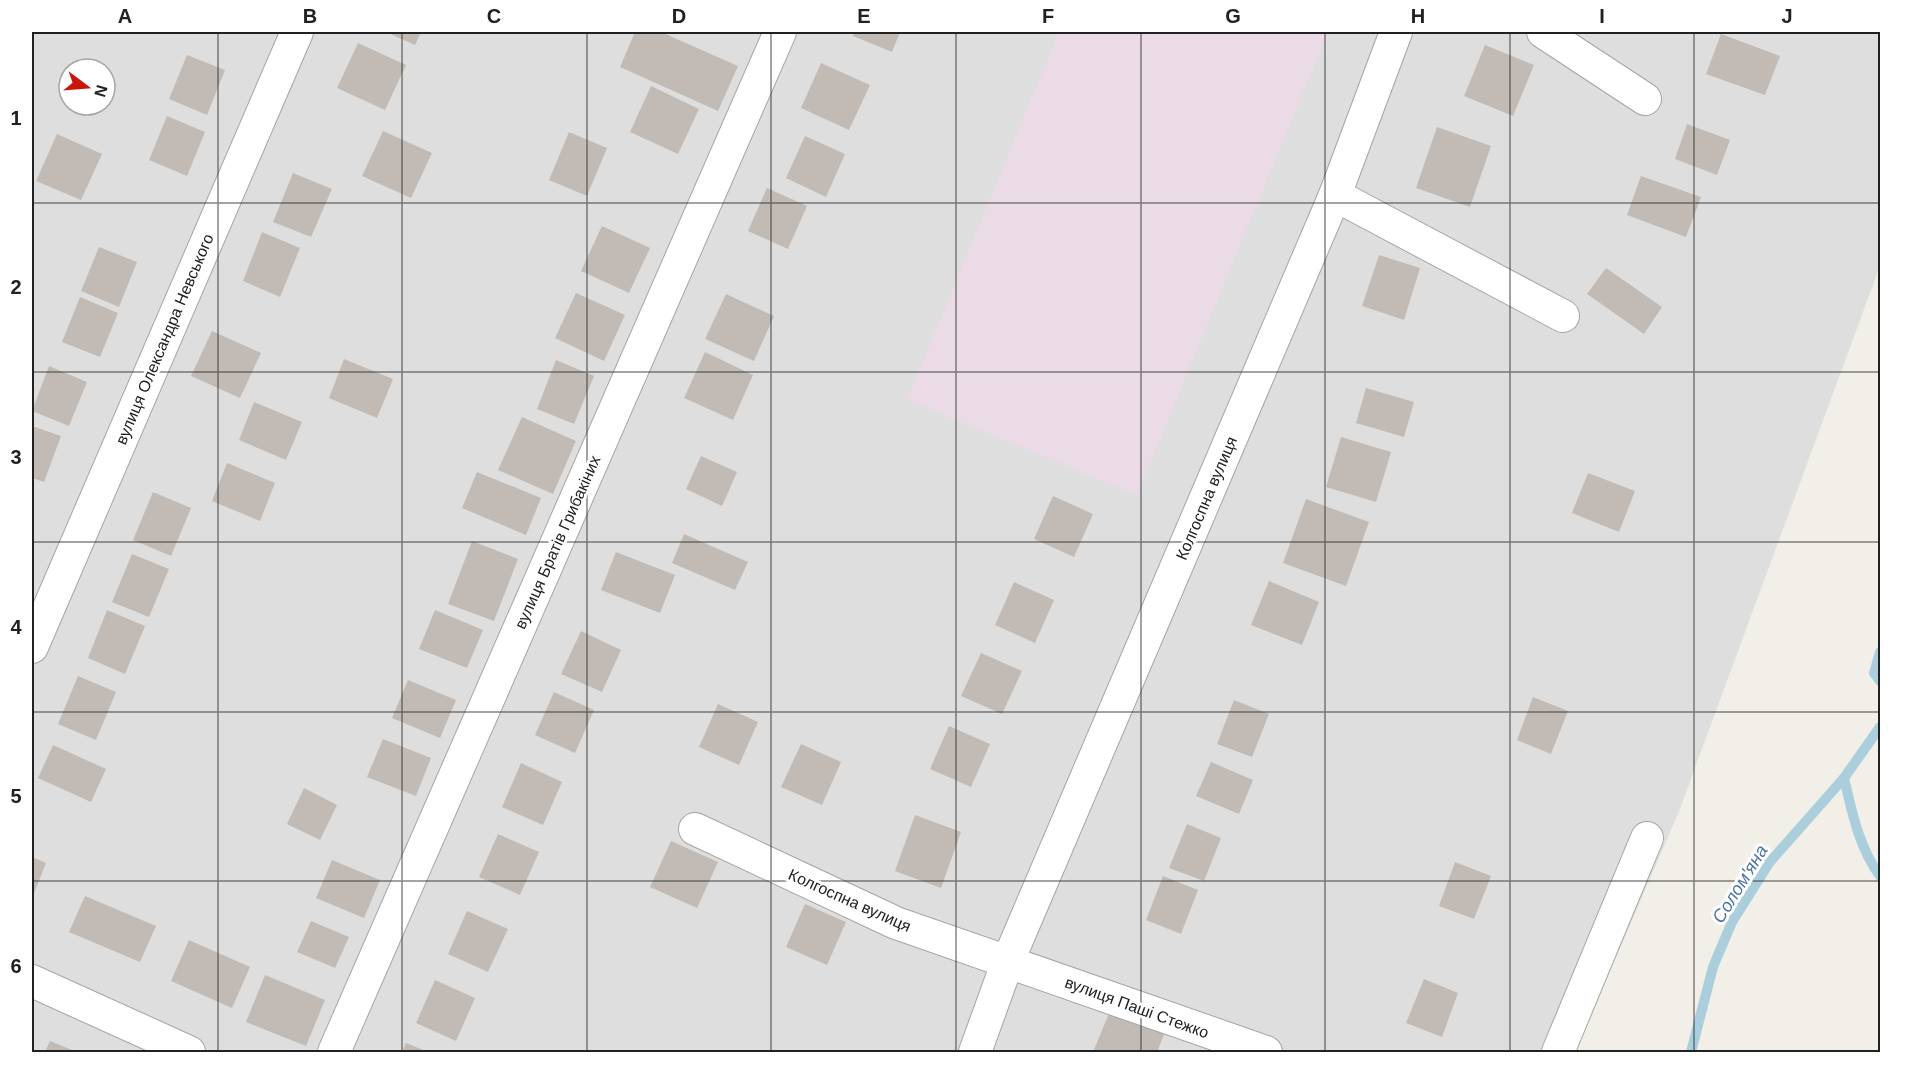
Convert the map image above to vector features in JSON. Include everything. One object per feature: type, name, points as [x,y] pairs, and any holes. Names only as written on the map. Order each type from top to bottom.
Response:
[{"type":"street","name":"вулиця Олександра Невського","points":[[32,646],[297,32]]},
{"type":"street","name":"вулиця Братів Грибакіних","points":[[334,1053],[780,32]]},
{"type":"street","name":"Колгоспна вулиця","points":[[975,1053],[1008,961],[1335,195],[1396,32]]},
{"type":"street","points":[[1543,32],[1645,99]]},
{"type":"street","points":[[1335,195],[1563,316]]},
{"type":"street","name":"Колгоспна вулиця","points":[[695,829],[896,923],[1008,961]]},
{"type":"street","points":[[1558,1053],[1647,838]]},
{"type":"street","name":"вулиця Паші Стежко","points":[[1008,961],[1266,1053]]},
{"type":"street","points":[[32,981],[189,1053]]},
{"type":"shaded area","points":[[32,32],[1880,32],[1880,266],[1678,814],[1575,1052],[32,1052]]},
{"type":"shaded area","points":[[1059,32],[1328,32],[1137,495],[907,400]]},
{"type":"building","points":[[386,32],[421,32],[415,45]]},
{"type":"building","points":[[635,32],[661,32],[738,66],[718,111],[620,67]]},
{"type":"building","points":[[854,32],[900,32],[892,52],[853,36]]},
{"type":"building","points":[[1721,34],[1780,56],[1765,95],[1706,74]]},
{"type":"building","points":[[358,43],[406,65],[385,110],[337,88]]},
{"type":"building","points":[[1485,45],[1534,65],[1513,116],[1464,96]]},
{"type":"building","points":[[187,55],[225,70],[207,115],[169,99]]},
{"type":"building","points":[[821,63],[870,85],[849,130],[801,108]]},
{"type":"building","points":[[651,86],[699,109],[678,154],[630,132]]},
{"type":"building","points":[[167,116],[205,132],[187,176],[149,160]]},
{"type":"building","points":[[1687,124],[1730,140],[1717,175],[1675,159]]},
{"type":"building","points":[[1437,127],[1491,146],[1470,207],[1416,188]]},
{"type":"building","points":[[383,131],[432,153],[411,198],[362,176]]},
{"type":"building","points":[[569,132],[607,148],[587,196],[549,180]]},
{"type":"building","points":[[57,134],[102,154],[81,200],[36,181]]},
{"type":"building","points":[[805,136],[845,154],[826,197],[786,178]]},
{"type":"building","points":[[293,173],[332,189],[311,237],[273,222]]},
{"type":"building","points":[[1641,176],[1701,197],[1686,237],[1627,215]]},
{"type":"building","points":[[767,188],[807,206],[788,249],[748,231]]},
{"type":"building","points":[[602,226],[650,248],[629,293],[581,271]]},
{"type":"building","points":[[262,232],[300,248],[280,297],[243,281]]},
{"type":"building","points":[[99,247],[137,262],[119,307],[81,291]]},
{"type":"building","points":[[1379,255],[1420,268],[1404,320],[1362,306]]},
{"type":"building","points":[[1606,268],[1662,307],[1644,334],[1587,294]]},
{"type":"building","points":[[576,293],[625,315],[604,361],[555,338]]},
{"type":"building","points":[[726,294],[774,316],[754,361],[705,339]]},
{"type":"building","points":[[80,297],[118,313],[100,357],[62,342]]},
{"type":"building","points":[[212,331],[261,353],[240,398],[191,376]]},
{"type":"building","points":[[705,352],[753,375],[733,420],[684,398]]},
{"type":"building","points":[[344,359],[393,379],[377,418],[329,398]]},
{"type":"building","points":[[556,360],[594,376],[574,424],[537,409]]},
{"type":"building","points":[[49,366],[87,382],[69,426],[32,411]]},
{"type":"building","points":[[1366,388],[1414,402],[1404,437],[1356,423]]},
{"type":"building","points":[[254,402],[302,422],[286,460],[239,440]]},
{"type":"building","points":[[522,417],[576,441],[553,494],[498,470]]},
{"type":"building","points":[[32,426],[61,436],[44,482],[32,478]]},
{"type":"building","points":[[1341,437],[1391,452],[1376,502],[1326,487]]},
{"type":"building","points":[[701,456],[737,472],[722,506],[686,489]]},
{"type":"building","points":[[227,463],[275,483],[260,521],[212,501]]},
{"type":"building","points":[[477,472],[541,498],[526,535],[462,508]]},
{"type":"building","points":[[1588,473],[1635,491],[1619,532],[1572,513]]},
{"type":"building","points":[[153,492],[191,508],[171,556],[133,540]]},
{"type":"building","points":[[1053,496],[1093,514],[1074,557],[1034,539]]},
{"type":"building","points":[[1306,499],[1369,522],[1346,586],[1283,563]]},
{"type":"building","points":[[684,534],[748,562],[735,590],[672,563]]},
{"type":"building","points":[[472,541],[518,559],[494,621],[448,604]]},
{"type":"building","points":[[616,552],[675,575],[660,613],[601,590]]},
{"type":"building","points":[[132,554],[169,569],[149,617],[112,602]]},
{"type":"building","points":[[1269,581],[1319,602],[1302,645],[1251,625]]},
{"type":"building","points":[[1014,582],[1054,600],[1035,643],[995,625]]},
{"type":"building","points":[[107,610],[145,626],[125,674],[88,658]]},
{"type":"building","points":[[435,610],[483,630],[467,668],[419,649]]},
{"type":"building","points":[[581,631],[621,650],[602,692],[561,674]]},
{"type":"building","points":[[981,653],[1022,671],[1002,714],[961,696]]},
{"type":"building","points":[[78,676],[116,692],[96,740],[58,724]]},
{"type":"building","points":[[408,680],[456,700],[440,738],[392,718]]},
{"type":"building","points":[[554,692],[594,710],[575,753],[535,735]]},
{"type":"building","points":[[1533,697],[1568,711],[1551,754],[1517,740]]},
{"type":"building","points":[[1234,700],[1269,714],[1252,757],[1217,744]]},
{"type":"building","points":[[718,704],[758,722],[739,765],[699,747]]},
{"type":"building","points":[[949,726],[990,744],[971,787],[930,769]]},
{"type":"building","points":[[383,739],[431,758],[416,796],[367,777]]},
{"type":"building","points":[[801,744],[841,762],[822,805],[781,787]]},
{"type":"building","points":[[53,745],[106,769],[91,802],[38,778]]},
{"type":"building","points":[[1211,762],[1253,780],[1239,814],[1196,796]]},
{"type":"building","points":[[521,763],[562,782],[543,825],[502,807]]},
{"type":"building","points":[[304,788],[337,805],[320,840],[287,824]]},
{"type":"building","points":[[915,815],[961,832],[941,888],[895,871]]},
{"type":"building","points":[[1187,824],[1221,838],[1204,881],[1169,868]]},
{"type":"building","points":[[498,834],[539,852],[520,895],[479,877]]},
{"type":"building","points":[[671,841],[718,862],[697,908],[650,887]]},
{"type":"building","points":[[32,857],[46,863],[32,898]]},
{"type":"building","points":[[332,860],[380,880],[364,918],[316,898]]},
{"type":"building","points":[[1455,862],[1491,876],[1474,919],[1439,906]]},
{"type":"building","points":[[1163,876],[1198,890],[1181,934],[1146,920]]},
{"type":"building","points":[[85,896],[156,926],[140,962],[69,932]]},
{"type":"building","points":[[805,904],[846,922],[827,965],[786,947]]},
{"type":"building","points":[[467,911],[508,929],[488,972],[448,954]]},
{"type":"building","points":[[311,921],[349,937],[335,968],[297,952]]},
{"type":"building","points":[[189,940],[250,967],[232,1008],[171,981]]},
{"type":"building","points":[[265,975],[325,1000],[306,1046],[246,1022]]},
{"type":"building","points":[[1424,979],[1458,993],[1442,1037],[1406,1023]]},
{"type":"building","points":[[435,980],[475,998],[456,1041],[416,1023]]},
{"type":"building","points":[[1110,1011],[1165,1032],[1157,1052],[1093,1052]]},
{"type":"building","points":[[50,1041],[77,1052],[45,1052]]},
{"type":"building","points":[[406,1043],[428,1052],[402,1052]]},
{"type":"waterway","name":"Солом'яна","points":[[1880,652],[1874,673],[1880,681]]},
{"type":"waterway","name":"Солом'яна","points":[[1691,1052],[1713,967],[1732,922],[1769,863],[1844,778],[1880,727]]},
{"type":"waterway","points":[[1844,778],[1861,842],[1880,876]]}]
